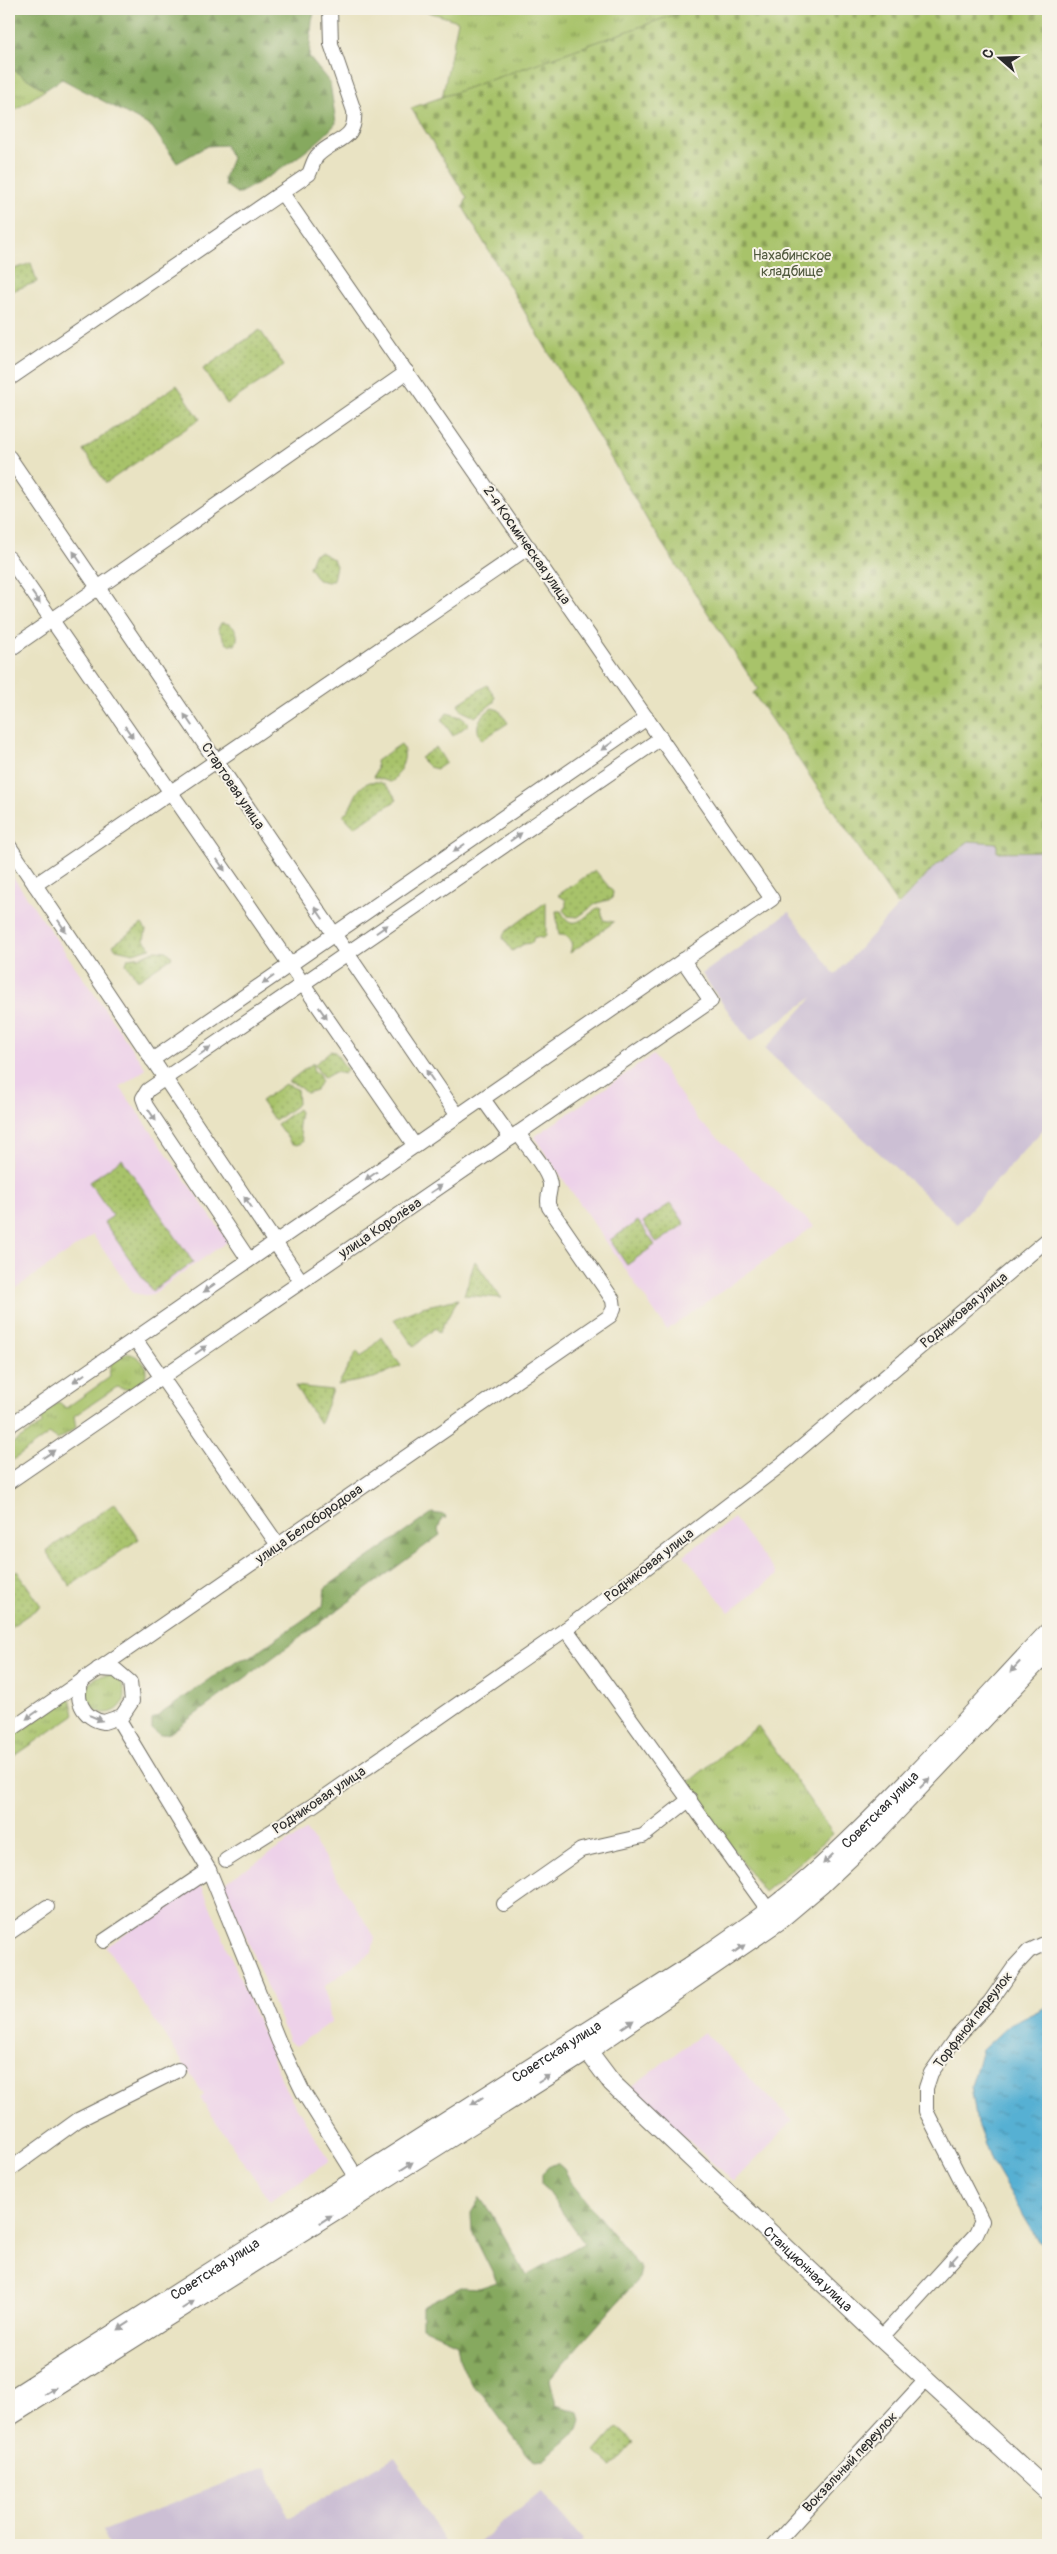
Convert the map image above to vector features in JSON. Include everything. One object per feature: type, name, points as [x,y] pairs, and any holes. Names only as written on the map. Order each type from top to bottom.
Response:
[{"type":"main road","name":"Советская улица","points":[[9,2400],[690,1966],[769,1911],[812,1875],[864,1825],[1048,1632]]},
{"type":"main road","name":"Советская улица","points":[[9,2417],[588,2052],[777,1922],[822,1884],[933,1774],[1048,1651]]},
{"type":"main road","name":"Станционная улица","points":[[578,2037],[612,2083],[881,2338],[1048,2491]]},
{"type":"street","points":[[9,379],[309,174],[318,155],[350,134],[354,128],[354,112],[331,44],[330,9]]},
{"type":"street","name":"2-я Космическая улица","points":[[282,193],[772,899],[683,960]]},
{"type":"street","points":[[9,650],[407,372]]},
{"type":"street","name":"Стартовая улица","points":[[9,457],[458,1116]]},
{"type":"street","points":[[35,885],[528,547]]},
{"type":"street","points":[[9,558],[415,1146]]},
{"type":"street","points":[[152,1060],[647,718]]},
{"type":"street","points":[[249,1260],[146,1106],[143,1098],[148,1090],[660,738]]},
{"type":"street","points":[[9,846],[301,1282]]},
{"type":"street","points":[[9,1426],[683,960]]},
{"type":"street","name":"улица Королёва","points":[[9,1482],[711,1000],[683,960]]},
{"type":"street","points":[[483,1099],[514,1135]]},
{"type":"street","name":"улица Белобородова","points":[[9,1731],[610,1316],[614,1308],[613,1300],[549,1207],[547,1202],[550,1188],[549,1178],[514,1135]]},
{"type":"street","name":"Родниковая улица","points":[[226,1860],[312,1806],[566,1629],[782,1464],[1048,1239]]},
{"type":"street","points":[[135,1339],[278,1545]]},
{"type":"street","points":[[566,1629],[769,1911]]},
{"type":"street","points":[[84,1678],[79,1695],[85,1711],[100,1721],[118,1719],[130,1705],[131,1687],[127,1678],[116,1670],[98,1669]]},
{"type":"street","points":[[118,1719],[209,1870],[279,2042],[303,2092],[366,2193]]},
{"type":"street","points":[[504,1904],[581,1850],[643,1836],[690,1799]]},
{"type":"street","points":[[104,1941],[209,1870]]},
{"type":"street","points":[[9,1933],[47,1907]]},
{"type":"street","name":"Торфяной переулок","points":[[881,2338],[976,2234],[982,2221],[926,2111],[926,2088],[930,2073],[955,2039],[990,2002],[1015,1966],[1029,1950],[1048,1942]]},
{"type":"street","points":[[9,2170],[78,2120],[178,2070]]},
{"type":"street","name":"Вокзальный переулок","points":[[774,2545],[926,2380]]},
{"type":"shaded area","points":[[969,841],[997,843],[997,852],[1048,851],[1048,1124],[957,1224],[765,1049],[813,997],[750,1042],[702,974],[789,912],[835,975],[934,867]]},
{"type":"shaded area","points":[[9,871],[146,1069],[120,1087],[228,1241],[150,1296],[133,1293],[93,1235],[9,1293]]},
{"type":"shaded area","points":[[653,1055],[698,1120],[814,1226],[667,1330],[534,1137]]},
{"type":"shaded area","points":[[734,1518],[777,1575],[729,1612],[684,1555]]},
{"type":"shaded area","points":[[307,1830],[375,1937],[372,1952],[325,1986],[331,2022],[296,2046],[289,2041],[224,1883]]},
{"type":"shaded area","points":[[201,1884],[286,2090],[330,2161],[270,2201],[200,2098],[204,2095],[106,1947]]},
{"type":"shaded area","points":[[704,2032],[793,2121],[733,2182],[631,2087]]},
{"type":"shaded area","points":[[394,2457],[447,2545],[109,2545],[103,2531],[265,2467],[289,2518]]},
{"type":"shaded area","points":[[541,2491],[583,2540],[577,2545],[475,2545]]},
{"type":"green space","points":[[9,9],[315,9],[309,57],[330,83],[336,123],[304,153],[238,194],[225,185],[224,178],[232,158],[225,145],[207,146],[177,163],[152,127],[62,79],[45,90],[9,67]]},
{"type":"green space","points":[[419,9],[690,9],[442,98],[458,21]]},
{"type":"green space","name":"Нахабинское кладбище","points":[[690,9],[1048,9],[1048,851],[997,852],[997,843],[969,841],[934,867],[898,905],[753,693],[758,689],[652,528],[463,207],[467,198],[411,108]]},
{"type":"green space","points":[[9,67],[45,90],[9,114]]},
{"type":"green space","points":[[31,263],[37,282],[9,292],[9,271]]},
{"type":"green space","points":[[260,330],[284,366],[227,404],[203,369]]},
{"type":"green space","points":[[177,385],[200,419],[106,483],[83,450]]},
{"type":"green space","points":[[320,552],[333,559],[336,566],[333,580],[328,582],[318,580],[309,567],[314,554]]},
{"type":"green space","points":[[221,623],[230,624],[237,633],[235,645],[227,644],[218,629]]},
{"type":"green space","points":[[487,685],[495,696],[494,702],[475,717],[462,711],[458,704]]},
{"type":"green space","points":[[492,708],[499,710],[508,723],[482,740],[478,730],[479,722]]},
{"type":"green space","points":[[447,713],[461,717],[469,724],[453,736],[442,720]]},
{"type":"green space","points":[[401,744],[404,758],[393,781],[390,782],[374,777],[377,769],[376,761]]},
{"type":"green space","points":[[436,747],[446,763],[437,769],[429,767],[420,758]]},
{"type":"green space","points":[[370,782],[383,784],[397,800],[354,827],[343,815],[360,788]]},
{"type":"green space","points":[[595,870],[613,892],[612,899],[597,903],[578,917],[568,916],[563,910],[566,906],[566,900],[558,895]]},
{"type":"green space","points":[[546,902],[546,936],[543,938],[534,937],[532,943],[524,944],[512,951],[503,938],[504,933]]},
{"type":"green space","points":[[598,908],[601,909],[603,920],[614,922],[570,953],[572,946],[570,940],[566,936],[559,935],[556,911],[561,911],[565,918],[574,922],[583,919]]},
{"type":"green space","points":[[142,924],[146,930],[144,940],[151,948],[133,953],[116,949],[113,945]]},
{"type":"green space","points":[[156,950],[167,951],[172,957],[138,980],[126,964],[128,958],[143,956]]},
{"type":"green space","points":[[330,1051],[335,1052],[347,1070],[344,1074],[335,1072],[324,1078],[314,1065]]},
{"type":"green space","points":[[313,1063],[313,1070],[319,1074],[321,1081],[316,1090],[306,1093],[297,1085],[288,1082]]},
{"type":"green space","points":[[285,1084],[297,1089],[298,1104],[275,1121],[261,1101]]},
{"type":"green space","points":[[298,1109],[300,1112],[298,1125],[303,1142],[297,1145],[291,1143],[277,1124]]},
{"type":"green space","points":[[122,1159],[193,1262],[152,1291],[104,1222],[113,1216],[89,1182]]},
{"type":"green space","points":[[671,1203],[685,1224],[657,1243],[643,1222]]},
{"type":"green space","points":[[638,1221],[655,1245],[627,1265],[610,1240]]},
{"type":"green space","points":[[475,1261],[501,1298],[464,1295]]},
{"type":"green space","points":[[458,1299],[439,1333],[435,1328],[414,1347],[394,1319],[422,1307]]},
{"type":"green space","points":[[382,1337],[401,1366],[374,1378],[338,1385],[357,1351],[361,1357]]},
{"type":"green space","points":[[127,1353],[137,1357],[143,1363],[146,1370],[142,1383],[127,1389],[117,1387],[74,1416],[76,1427],[58,1440],[49,1434],[9,1463],[9,1446],[42,1424],[40,1415],[59,1402],[66,1408],[110,1377],[110,1368],[113,1362]]},
{"type":"green space","points":[[295,1386],[332,1390],[320,1424]]},
{"type":"green space","points":[[115,1503],[139,1539],[70,1586],[46,1551]]},
{"type":"green space","points":[[432,1513],[445,1515],[446,1518],[442,1518],[438,1530],[440,1535],[170,1733],[160,1735],[152,1729],[152,1720],[236,1661],[250,1657],[323,1606],[325,1588]]},
{"type":"green space","points":[[17,1571],[41,1606],[9,1628],[9,1577]]},
{"type":"green space","points":[[106,1675],[120,1680],[125,1694],[120,1708],[106,1713],[92,1708],[87,1694],[92,1680]]},
{"type":"green space","points":[[70,1697],[74,1715],[9,1760],[9,1739]]},
{"type":"green space","points":[[758,1726],[833,1834],[764,1892],[686,1784]]},
{"type":"green space","points":[[557,2163],[564,2169],[573,2185],[641,2269],[639,2278],[550,2379],[556,2405],[579,2412],[581,2421],[578,2430],[545,2459],[535,2460],[527,2455],[483,2395],[469,2382],[460,2361],[457,2343],[422,2327],[422,2307],[461,2287],[479,2288],[497,2282],[472,2232],[471,2213],[480,2198],[491,2213],[526,2275],[584,2243],[542,2184],[542,2174],[548,2167]]},
{"type":"green space","points":[[617,2427],[634,2442],[612,2467],[595,2452]]},
{"type":"water","points":[[1048,2006],[1048,2248],[1038,2241],[991,2161],[977,2124],[971,2086],[982,2050],[1009,2025]]}]
